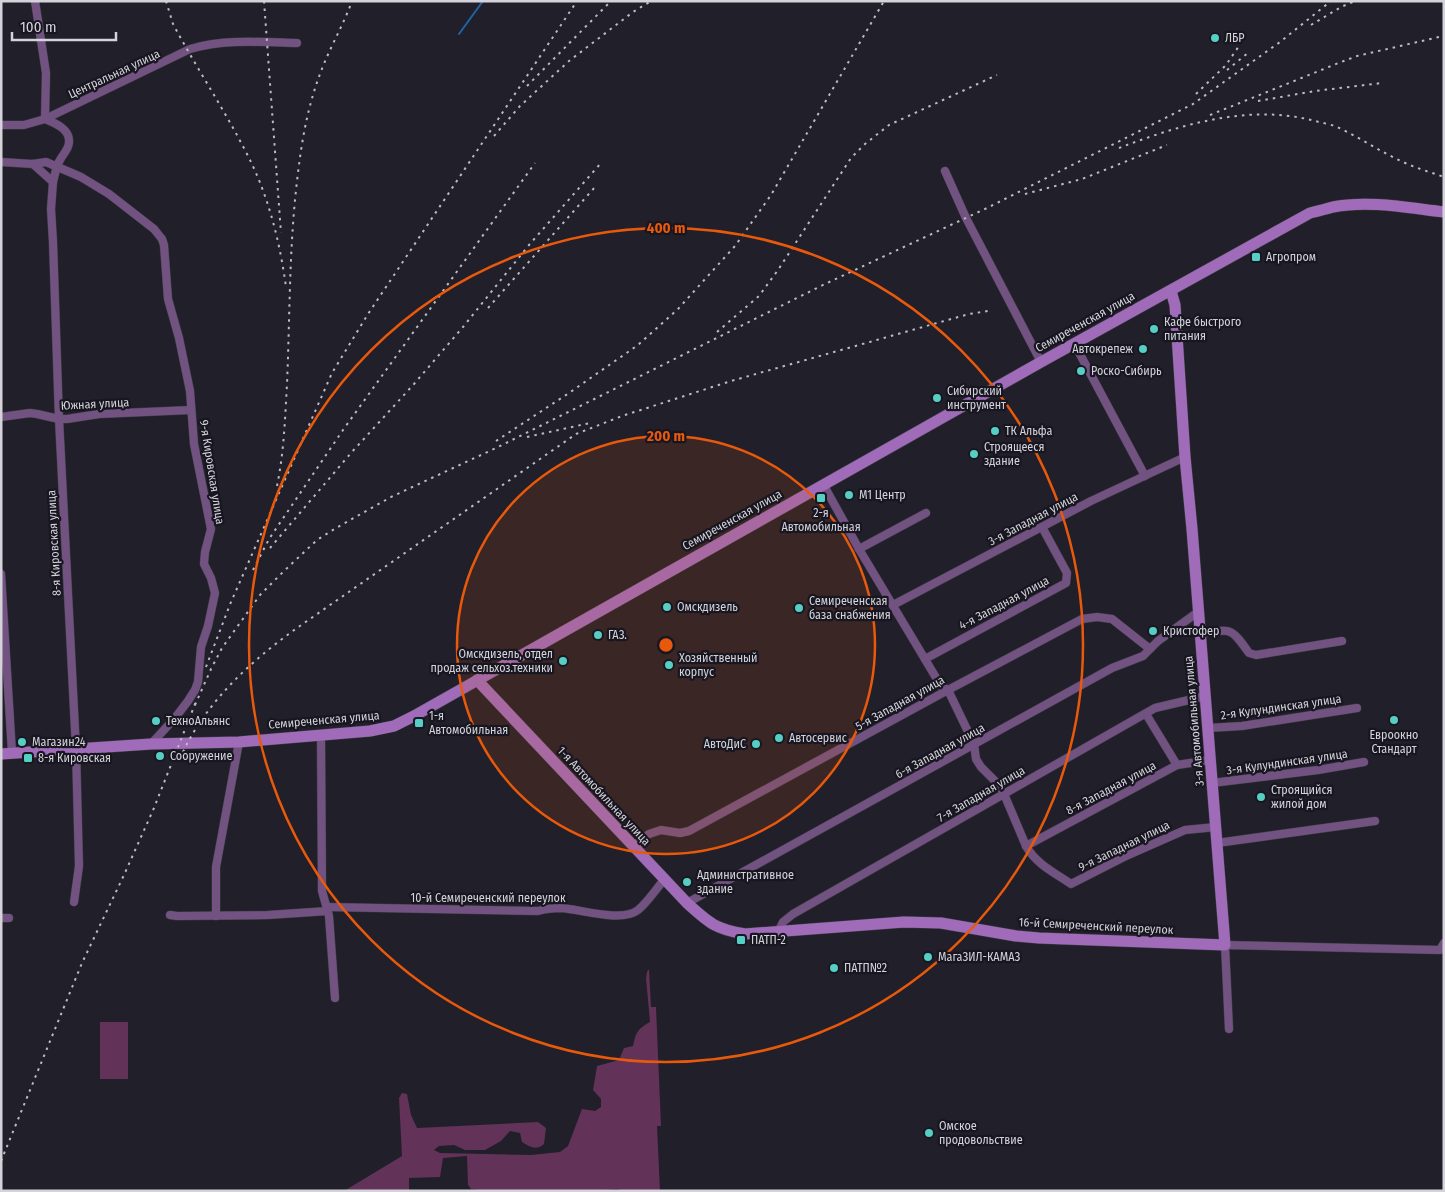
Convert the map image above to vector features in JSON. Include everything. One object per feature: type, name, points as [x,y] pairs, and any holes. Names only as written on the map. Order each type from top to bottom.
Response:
[{"type":"main road","name":"Семиреченская улица","points":[[7,754],[151,744],[239,742],[370,731],[394,726],[1074,343],[1310,213],[1334,207],[1360,205],[1444,212]]},
{"type":"main road","name":"3-я Автомобильная улица","points":[[1171,290],[1175,305],[1185,457],[1225,945]]},
{"type":"main road","name":"1-я Автомобильная улица","points":[[477,680],[687,904],[715,926]]},
{"type":"main road","name":"16-й Семиреченский переулок","points":[[715,926],[727,931],[745,934],[904,922],[941,923],[1016,936],[1039,938],[1225,945]]},
{"type":"street","points":[[35,1],[46,73],[45,119]]},
{"type":"street","name":"Центральная улица","points":[[1,125],[24,125],[45,119],[190,49],[200,46],[245,42],[296,43]]},
{"type":"street","name":"8-я Кировская улица","points":[[45,119],[62,127],[70,142],[57,167],[53,182],[51,208],[76,749],[79,866],[74,902]]},
{"type":"street","points":[[1,162],[33,164],[46,162],[57,167]]},
{"type":"street","points":[[33,164],[53,182]]},
{"type":"street","name":"9-я Кировская улица","points":[[57,167],[81,177],[109,194],[154,229],[162,239],[168,299],[179,338],[187,378],[194,444],[211,529],[204,564],[211,578],[215,593],[202,647],[198,682],[195,690],[175,718],[151,744]]},
{"type":"street","points":[[944,171],[966,218],[1041,362]]},
{"type":"street","points":[[1074,343],[1145,476]]},
{"type":"street","name":"Южная улица","points":[[1,417],[30,413],[60,419],[99,414],[191,410]]},
{"type":"street","name":"3-я Западная улица","points":[[893,605],[1091,501],[1185,457]]},
{"type":"street","points":[[823,484],[859,549],[941,686],[948,690],[974,744],[976,759],[980,766],[998,784],[1004,794],[1026,846]]},
{"type":"street","points":[[859,549],[926,513]]},
{"type":"street","name":"4-я Западная улица","points":[[925,659],[1066,583],[1067,573],[1042,528]]},
{"type":"street","points":[[1,574],[7,754]]},
{"type":"street","name":"6-я Западная улица","points":[[687,904],[1112,668],[1143,656],[1158,641],[1198,612]]},
{"type":"street","name":"5-я Западная улица","points":[[633,846],[649,834],[661,830],[680,833],[689,832],[1082,619],[1097,617],[1112,619],[1150,649]]},
{"type":"street","points":[[1200,633],[1229,631],[1236,634],[1249,653],[1256,655],[1342,641]]},
{"type":"street","name":"7-я Западная улица","points":[[778,932],[783,922],[793,914],[1155,708],[1206,696]]},
{"type":"street","name":"2-я Кулундинская улица","points":[[1208,728],[1242,726],[1357,708]]},
{"type":"street","points":[[1146,714],[1177,765]]},
{"type":"street","points":[[321,736],[322,891],[328,909],[335,998]]},
{"type":"street","points":[[216,916],[216,867],[239,742]]},
{"type":"street","name":"8-я Западная улица","points":[[1026,846],[1177,765],[1210,760]]},
{"type":"street","name":"3-я Кулундинская улица","points":[[1212,783],[1318,770],[1364,762]]},
{"type":"street","points":[[1218,843],[1375,821]]},
{"type":"street","name":"9-я Западная улица","points":[[1026,846],[1040,863],[1071,884],[1126,856],[1185,830],[1216,826]]},
{"type":"street","name":"10-й Семиреченский переулок","points":[[170,915],[268,916],[328,909],[529,910],[562,908],[588,913],[618,915],[630,914],[638,910],[664,880]]},
{"type":"street","name":"16-й Семиреченский переулок","points":[[1225,945],[1443,949]]},
{"type":"street","name":"3-я Автомобильная улица","points":[[1225,945],[1229,1029]]},
{"type":"shaded area","points":[[649,969],[651,1007],[656,1007],[661,1126],[657,1126],[660,1191],[622,1191],[618,1189],[589,1191],[487,1191],[471,1189],[468,1185],[467,1156],[443,1158],[440,1177],[409,1178],[409,1191],[344,1191],[402,1156],[399,1098],[402,1093],[407,1094],[411,1115],[417,1128],[538,1122],[546,1128],[544,1144],[538,1147],[533,1148],[525,1144],[522,1142],[520,1133],[510,1131],[501,1141],[485,1150],[465,1150],[454,1145],[439,1146],[434,1150],[440,1153],[531,1155],[560,1152],[568,1146],[582,1109],[595,1111],[601,1107],[601,1099],[593,1090],[597,1066],[619,1060],[624,1048],[633,1046],[638,1032],[650,1022],[646,978]]},
{"type":"shaded area","points":[[100,1022],[128,1022],[128,1079],[100,1079]]},
{"type":"waterway","points":[[459,34],[483,1]]},
{"type":"railway","points":[[166,1],[173,24],[231,124],[256,173],[273,221],[286,287]]},
{"type":"railway","points":[[264,1],[281,233]]},
{"type":"railway","points":[[277,486],[285,423],[293,226],[301,148],[316,86],[352,1]]},
{"type":"railway","points":[[206,667],[231,602],[332,373],[368,314],[577,1]]},
{"type":"railway","points":[[527,86],[611,1]]},
{"type":"railway","points":[[494,136],[520,106],[569,61],[633,12],[651,1]]},
{"type":"railway","points":[[496,441],[638,345],[678,309],[735,246],[771,195],[884,1]]},
{"type":"railway","points":[[195,705],[222,648],[260,595],[317,540],[336,528],[391,497],[496,448],[825,284],[987,208],[1193,104],[1280,42],[1331,1]]},
{"type":"railway","points":[[1311,25],[1355,1]]},
{"type":"railway","points":[[1210,115],[1357,56],[1439,37]]},
{"type":"railway","points":[[1196,94],[1226,65],[1239,46]]},
{"type":"railway","points":[[1227,70],[1248,53]]},
{"type":"railway","points":[[717,332],[759,296],[851,158],[865,144],[889,125],[997,75]]},
{"type":"railway","points":[[1258,101],[1315,91],[1382,83]]},
{"type":"railway","points":[[1119,148],[1166,132],[1215,119],[1265,114],[1290,116],[1337,127],[1406,163],[1444,177]]},
{"type":"railway","points":[[1025,194],[1082,179],[1167,145]]},
{"type":"railway","points":[[253,570],[269,539],[343,430],[535,163]]},
{"type":"railway","points":[[270,548],[351,453],[414,384],[529,245],[601,163]]},
{"type":"railway","points":[[488,308],[595,187]]},
{"type":"railway","points":[[183,752],[193,733],[218,699],[247,668],[280,640],[576,434],[622,416],[731,381],[969,314],[988,311]]},
{"type":"railway","points":[[527,437],[590,423]]},
{"type":"railway","points":[[1,1161],[82,963],[154,808],[197,699]]},
{"type":"place","name":"ЛБР","points":[[1215,38]]},
{"type":"place","name":"Агропром","points":[[1256,257]]},
{"type":"place","name":"Кафе быстрого питания","points":[[1154,329]]},
{"type":"place","name":"Автокрепеж","points":[[1143,349]]},
{"type":"place","name":"Роско-Сибирь","points":[[1081,371]]},
{"type":"place","name":"Сибирский инструмент","points":[[937,398]]},
{"type":"place","name":"ТК Альфа","points":[[995,431]]},
{"type":"place","name":"Строящееся здание","points":[[974,454]]},
{"type":"place","name":"М1 Центр","points":[[849,495]]},
{"type":"place","name":"2-я Автомобильная","points":[[821,498]]},
{"type":"place","name":"Омскдизель","points":[[667,607]]},
{"type":"place","name":"Семиреченская база снабжения","points":[[799,608]]},
{"type":"place","name":"Кристофер","points":[[1153,631]]},
{"type":"place","name":"ГАЗ.","points":[[598,635]]},
{"type":"place","name":"Омскдизель, отдел продаж сельхоз.техники","points":[[563,661]]},
{"type":"place","name":"Хозяйственный корпус","points":[[669,665]]},
{"type":"place","name":"Евроокно Стандарт","points":[[1394,720]]},
{"type":"place","name":"ТехноАльянс","points":[[156,721]]},
{"type":"place","name":"1-я Автомобильная","points":[[419,723]]},
{"type":"place","name":"Автосервис","points":[[779,738]]},
{"type":"place","name":"Магазин24","points":[[22,742]]},
{"type":"place","name":"АвтоДиС","points":[[756,744]]},
{"type":"place","name":"Сооружение","points":[[160,756]]},
{"type":"place","name":"8-я Кировская","points":[[28,758]]},
{"type":"place","name":"Строящийся жилой дом","points":[[1261,797]]},
{"type":"place","name":"Административное здание","points":[[687,882]]},
{"type":"place","name":"ПАТП-2","points":[[741,940]]},
{"type":"place","name":"МагаЗИЛ-КАМАЗ","points":[[928,957]]},
{"type":"place","name":"ПАТП№2","points":[[834,968]]},
{"type":"place","name":"Омское продовольствие","points":[[929,1133]]}]
